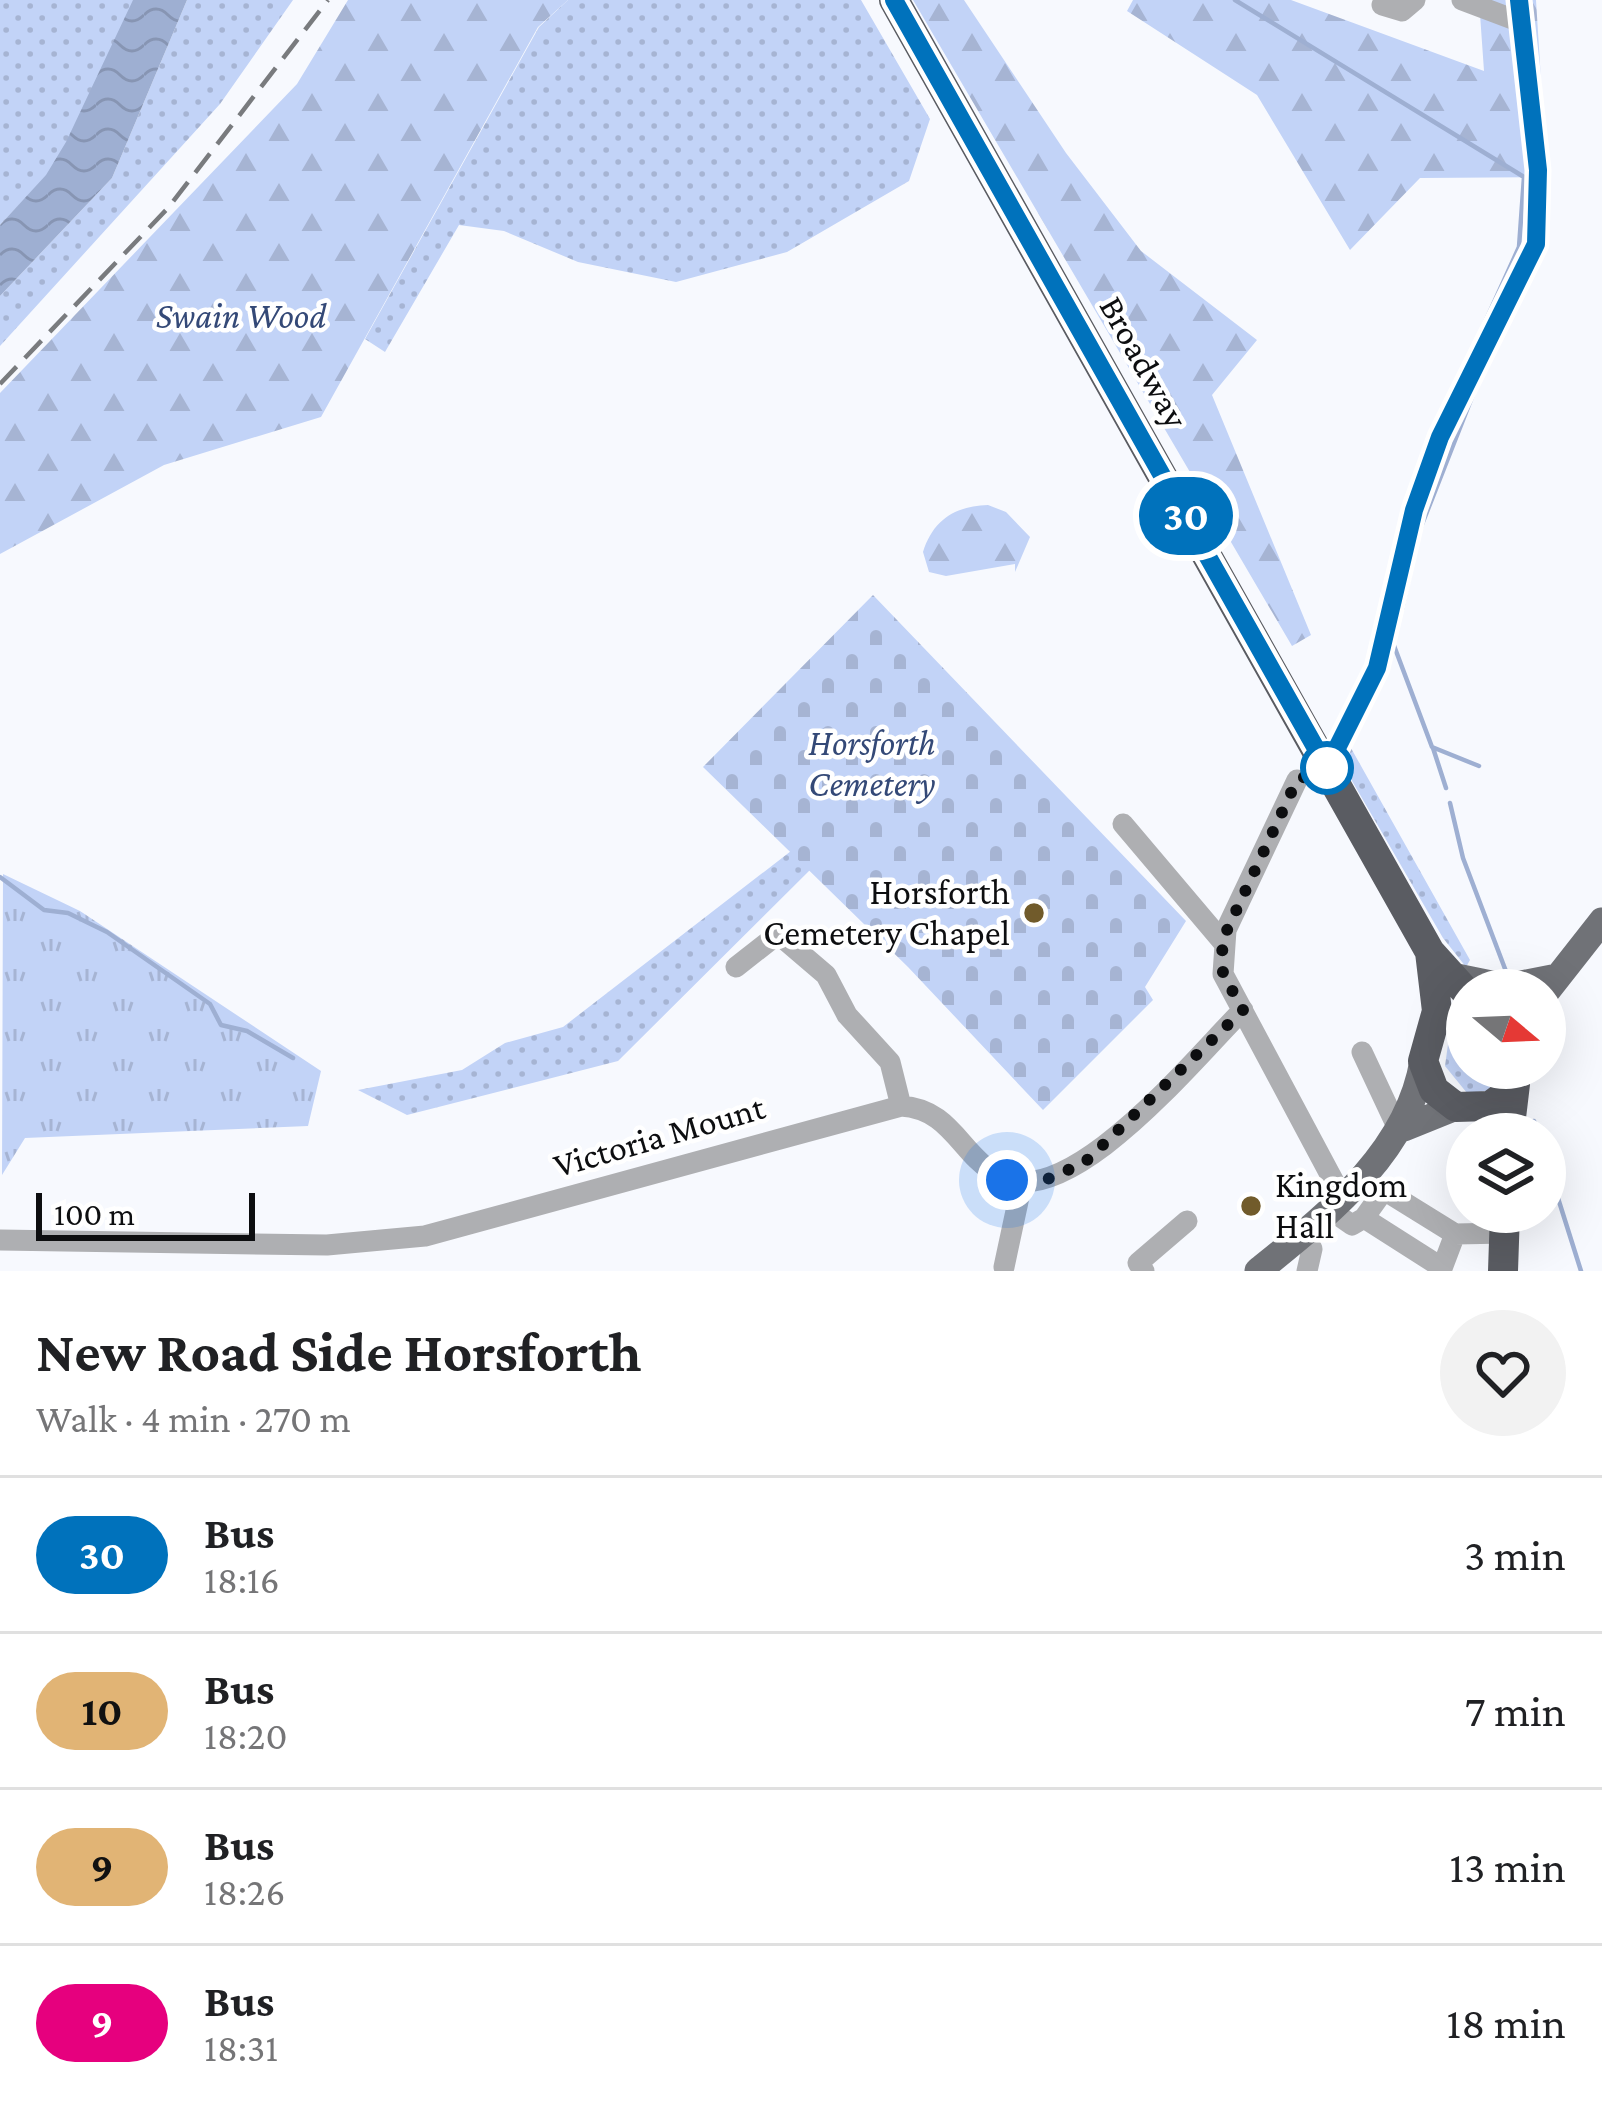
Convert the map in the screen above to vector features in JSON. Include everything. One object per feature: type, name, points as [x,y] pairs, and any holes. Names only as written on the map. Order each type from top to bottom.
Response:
[{"type":"highway","name":"Broadway","points":[[894,0],[1430,952]]},
{"type":"highway","points":[[1430,952],[1446,970]]},
{"type":"highway","points":[[1430,952],[1438,992],[1427,1047],[1434,1090],[1463,1113]]},
{"type":"highway","points":[[1427,1047],[1446,1019]]},
{"type":"highway","points":[[1457,1107],[1490,1106],[1505,1089]]},
{"type":"highway","points":[[1503,1271],[1505,1233]]},
{"type":"main road","points":[[1561,969],[1600,926]]},
{"type":"main road","points":[[1402,1131],[1427,1047]]},
{"type":"main road","points":[[1258,1271],[1335,1202],[1402,1131],[1457,1107]]},
{"type":"street","points":[[1382,4],[1402,11],[1415,0]]},
{"type":"street","points":[[1327,768],[1377,668],[1414,510],[1440,437],[1536,244],[1538,170],[1521,11],[1462,0]]},
{"type":"street","points":[[1297,780],[1222,941],[1223,974],[1335,1202],[1352,1225],[1364,1218],[1384,1190],[1459,1233]]},
{"type":"street","points":[[1123,824],[1222,941]]},
{"type":"street","points":[[736,967],[778,934],[826,974],[847,1015],[890,1062],[901,1106],[940,1118],[995,1174],[1022,1183],[1048,1181],[1084,1163],[1243,1010]]},
{"type":"street","points":[[1362,1052],[1402,1131]]},
{"type":"street","name":"Victoria Mount","points":[[0,1240],[327,1245],[425,1236],[901,1106]]},
{"type":"street","points":[[1004,1267],[1022,1183]]},
{"type":"street","points":[[1364,1218],[1441,1269],[1455,1234]]},
{"type":"street","points":[[1144,1271],[1138,1263],[1186,1220]]},
{"type":"street","points":[[1303,1233],[1312,1249],[1307,1271]]},
{"type":"green space","points":[[0,0],[138,0],[82,138],[0,225]]},
{"type":"green space","points":[[187,0],[293,0],[220,104],[0,346],[0,296],[112,178]]},
{"type":"green space","name":"Swain Wood","points":[[348,0],[568,0],[538,27],[321,417],[164,465],[0,554],[0,393],[297,84]]},
{"type":"green space","points":[[568,0],[861,0],[930,119],[909,181],[787,252],[676,282],[578,262],[504,231],[459,225],[385,352],[365,339],[539,27]]},
{"type":"green space","points":[[913,0],[964,0],[1066,153],[1141,251],[1257,340],[1212,395],[1311,635],[1292,646]]},
{"type":"green space","points":[[1133,0],[1291,0],[1484,71],[1479,0],[1536,0],[1547,177],[1420,178],[1350,250],[1257,95],[1127,11]]},
{"type":"green space","points":[[988,505],[1006,512],[1030,537],[1015,572],[1015,564],[946,576],[929,572],[923,552],[939,523],[965,508]]},
{"type":"green space","name":"Horsforth Cemetery","points":[[873,595],[1186,921],[1145,987],[1153,1000],[1043,1110],[908,967],[703,767]]},
{"type":"green space","points":[[1347,741],[1470,960],[1466,967],[1443,938],[1337,755]]},
{"type":"green space","points":[[791,851],[810,870],[618,1061],[407,1115],[358,1090],[462,1070],[505,1043],[563,1027]]},
{"type":"green space","points":[[3,874],[80,911],[321,1071],[308,1126],[25,1138],[2,1175]]},
{"type":"water","points":[[133,0],[187,0],[112,178],[0,296],[0,225],[46,175],[66,142]]},
{"type":"waterway","points":[[1235,0],[1524,177],[1519,247],[1482,329]]},
{"type":"waterway","points":[[1421,527],[1476,387]]},
{"type":"waterway","points":[[1402,609],[1414,555]]},
{"type":"waterway","points":[[1393,643],[1432,747],[1479,766]]},
{"type":"waterway","points":[[1433,748],[1446,788]]},
{"type":"waterway","points":[[1450,803],[1463,858],[1505,969]]},
{"type":"waterway","points":[[0,877],[44,910],[68,913],[107,932],[210,1004],[221,1025],[247,1031],[293,1058]]},
{"type":"waterway","points":[[1566,1224],[1581,1271]]},
{"type":"railway","points":[[0,384],[168,208],[328,0]]},
{"type":"bus line","name":"30","points":[[894,0],[1327,768],[1377,668],[1414,510],[1440,437],[1536,244],[1538,170],[1519,0]]},
{"type":"place","name":"Horsforth Cemetery Chapel","points":[[1034,913]]},
{"type":"place","name":"Kingdom Hall","points":[[1251,1206]]},
{"type":"route","points":[[1007,1180],[1036,1184],[1084,1163],[1243,1010],[1223,974],[1222,941],[1297,780],[1327,768]]}]
